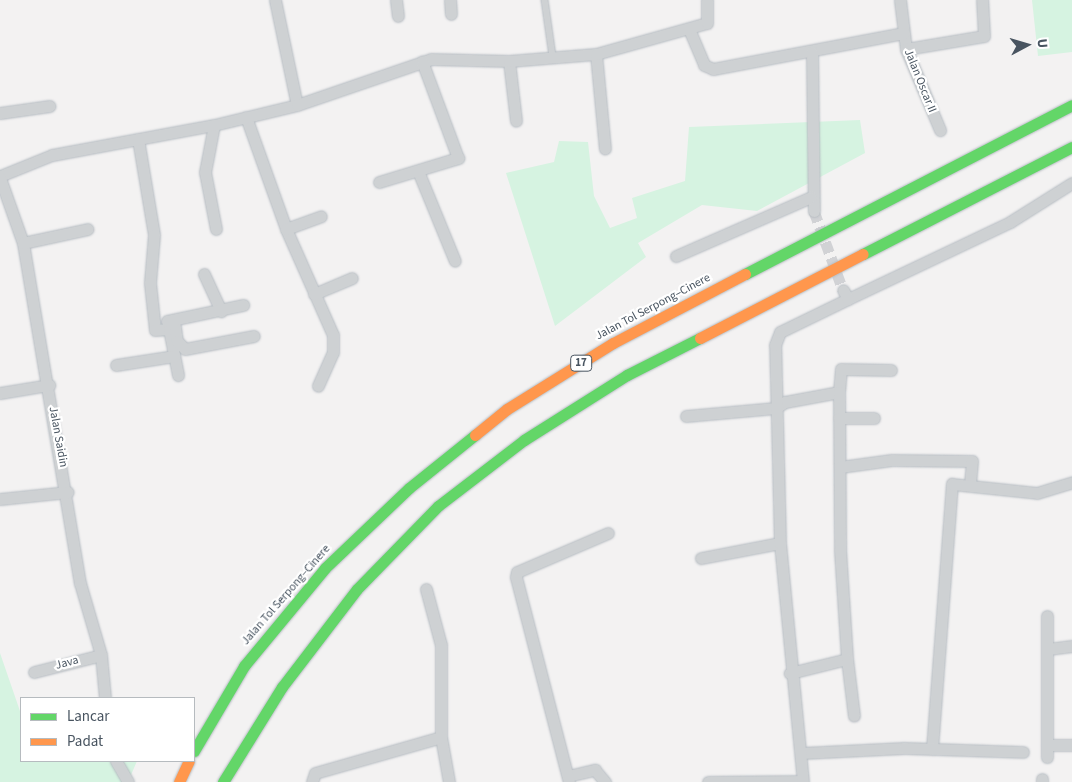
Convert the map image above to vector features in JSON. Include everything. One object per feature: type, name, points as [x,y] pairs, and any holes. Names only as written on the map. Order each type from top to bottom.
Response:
[{"type":"highway","name":"Jalan Tol Serpong–Cinere","points":[[195,749],[244,666],[325,568],[409,488],[508,409],[613,343],[1072,105]]},
{"type":"highway","points":[[224,782],[282,688],[357,589],[438,506],[524,440],[627,375],[1072,148]]},
{"type":"highway","points":[[178,782],[188,762]]},
{"type":"street","points":[[275,0],[297,104]]},
{"type":"street","points":[[396,0],[398,16]]},
{"type":"street","points":[[450,0],[451,14]]},
{"type":"street","points":[[0,177],[52,155],[214,126],[297,104],[422,61],[509,61],[596,54],[689,30],[709,19],[707,0]]},
{"type":"street","name":"Jalan Oscar II","points":[[900,0],[906,48],[940,130]]},
{"type":"street","points":[[906,48],[984,36],[982,0]]},
{"type":"street","points":[[689,30],[704,65],[713,69],[812,52],[904,33]]},
{"type":"street","points":[[812,52],[816,109],[811,197],[814,211]]},
{"type":"street","points":[[596,54],[605,149]]},
{"type":"street","points":[[378,182],[456,159],[459,154],[422,61]]},
{"type":"street","points":[[509,61],[516,121]]},
{"type":"street","points":[[0,113],[50,106]]},
{"type":"street","points":[[246,117],[286,229],[334,342],[318,386]]},
{"type":"street","points":[[214,126],[205,172],[216,229]]},
{"type":"street","points":[[138,139],[154,236],[150,283],[155,331],[169,329],[178,375]]},
{"type":"street","points":[[418,171],[455,261]]},
{"type":"street","name":"Jalan Saidin","points":[[0,177],[24,243],[68,492],[80,582],[101,654],[105,697]]},
{"type":"street","points":[[708,782],[803,782],[802,753],[790,673],[780,544],[776,336],[845,294],[1010,222],[1072,184]]},
{"type":"street","points":[[676,256],[811,197]]},
{"type":"street","points":[[286,229],[321,216]]},
{"type":"street","points":[[24,243],[88,228]]},
{"type":"street","points":[[204,274],[221,311]]},
{"type":"street","points":[[314,294],[352,278]]},
{"type":"street","points":[[155,320],[174,320],[243,305]]},
{"type":"street","points":[[174,320],[182,349],[254,336]]},
{"type":"street","points":[[116,365],[174,356]]},
{"type":"street","points":[[854,716],[847,659],[840,467],[839,392],[841,369],[891,370]]},
{"type":"street","points":[[0,393],[49,386]]},
{"type":"street","points":[[686,416],[776,408],[785,402],[839,392]]},
{"type":"street","points":[[839,418],[874,418]]},
{"type":"street","points":[[840,467],[892,460],[972,461],[970,483]]},
{"type":"street","points":[[932,748],[952,484],[970,483],[1037,493],[1072,482]]},
{"type":"street","points":[[0,499],[68,492]]},
{"type":"street","points":[[605,782],[595,770],[569,779],[516,577],[517,572],[608,533]]},
{"type":"street","points":[[700,558],[780,544]]},
{"type":"street","points":[[426,588],[441,645],[441,737],[449,782]]},
{"type":"street","points":[[1047,616],[1047,751],[1072,745]]},
{"type":"street","points":[[1048,649],[1072,646]]},
{"type":"street","name":"Java","points":[[34,672],[101,654]]},
{"type":"street","points":[[790,673],[847,659]]},
{"type":"street","points":[[312,782],[316,773],[441,737]]},
{"type":"street","points":[[802,753],[932,748],[1023,752]]},
{"type":"street","points":[[117,762],[128,782]]},
{"type":"lane","points":[[545,0],[553,56]]},
{"type":"green space","points":[[1032,0],[1072,0],[1072,52],[1038,56]]},
{"type":"green space","points":[[860,120],[865,153],[757,211],[702,205],[638,243],[646,257],[555,326],[506,173],[554,162],[559,141],[588,142],[594,196],[610,228],[637,218],[632,198],[685,181],[689,127]]},
{"type":"green space","points":[[0,653],[20,711],[20,762],[137,762],[128,782],[0,782]]},
{"type":"tunnel","points":[[814,211],[843,290]]},
{"type":"traffic: fast","points":[[745,274],[1072,105]]},
{"type":"traffic: fast","points":[[863,254],[1072,147]]},
{"type":"traffic: fast","points":[[223,782],[282,687],[357,589],[438,506],[524,440],[627,375],[700,338]]},
{"type":"traffic: fast","points":[[195,749],[244,666],[325,568],[409,488],[475,435]]},
{"type":"traffic: slow","points":[[700,338],[863,254]]},
{"type":"traffic: slow","points":[[475,435],[507,409],[613,343],[745,274]]},
{"type":"traffic: slow","points":[[179,782],[189,762]]}]
